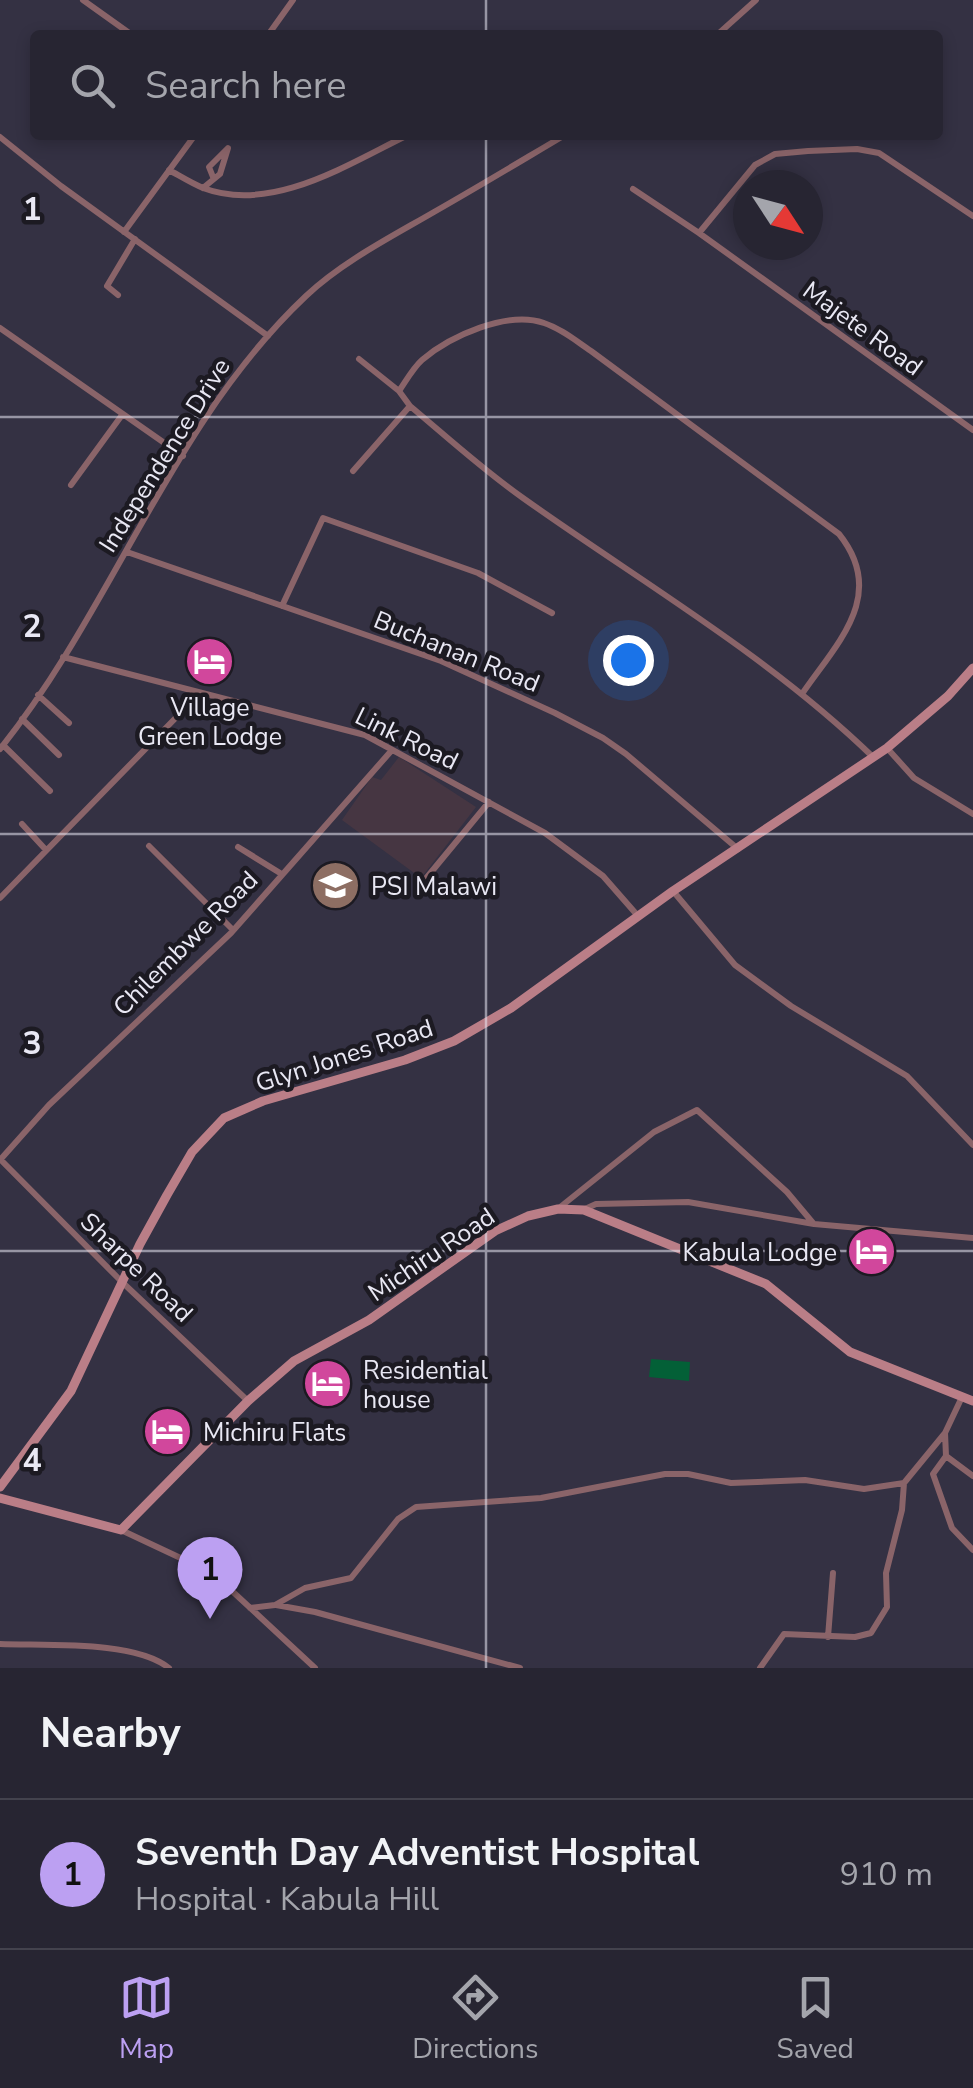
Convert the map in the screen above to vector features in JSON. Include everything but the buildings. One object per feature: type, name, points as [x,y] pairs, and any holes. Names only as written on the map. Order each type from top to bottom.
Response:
[{"type":"street","points":[[83,0],[125,30]]},
{"type":"street","points":[[271,30],[292,0]]},
{"type":"street","points":[[723,30],[756,0]]},
{"type":"street","points":[[0,138],[268,336]]},
{"type":"street","points":[[124,232],[191,140]]},
{"type":"street","points":[[169,170],[220,192],[271,193],[301,186],[398,140]]},
{"type":"street","name":"Independence Drive","points":[[2,747],[64,657],[222,394],[268,336],[309,293],[352,262],[557,140]]},
{"type":"street","points":[[699,232],[754,165],[775,154],[808,151],[856,149],[879,153],[973,216]]},
{"type":"street","points":[[204,188],[213,177]]},
{"type":"street","name":"Majete Road","points":[[633,189],[699,232],[973,430]]},
{"type":"street","points":[[118,295],[107,286],[135,239]]},
{"type":"street","points":[[400,391],[421,361],[471,330],[518,320],[540,321],[562,330],[839,534],[851,550],[855,564],[860,595],[856,614],[802,694]]},
{"type":"street","points":[[0,328],[182,456]]},
{"type":"street","points":[[359,359],[518,495],[802,694],[873,757]]},
{"type":"street","points":[[354,471],[410,406]]},
{"type":"street","points":[[71,485],[122,414]]},
{"type":"street","points":[[282,606],[323,518],[478,574],[552,613]]},
{"type":"street","name":"Buchanan Road","points":[[126,552],[441,661],[604,738],[738,849]]},
{"type":"street","name":"Link Road","points":[[64,657],[365,735],[545,833],[603,876],[638,916]]},
{"type":"street","name":"Glyn Jones Road","points":[[0,1487],[71,1391],[140,1244],[192,1152],[224,1118],[264,1101],[386,1067],[454,1041],[511,1008],[673,891],[887,748],[948,696],[973,668]]},
{"type":"street","points":[[0,898],[200,693]]},
{"type":"street","points":[[38,695],[70,724]]},
{"type":"street","points":[[22,719],[60,754]]},
{"type":"street","points":[[2,747],[50,790]]},
{"type":"street","points":[[887,748],[922,784],[973,814]]},
{"type":"street","name":"Chilembwe Road","points":[[0,1160],[50,1105],[259,903],[280,873],[392,750]]},
{"type":"street","points":[[423,882],[489,802]]},
{"type":"street","points":[[22,824],[46,850]]},
{"type":"street","points":[[149,846],[233,930]]},
{"type":"street","points":[[238,847],[280,873]]},
{"type":"street","points":[[673,891],[735,965],[791,1006],[907,1076],[973,1145]]},
{"type":"street","points":[[558,1208],[654,1132],[697,1110],[788,1192],[814,1224]]},
{"type":"street","name":"Sharpe Road","points":[[0,1160],[248,1401]]},
{"type":"street","points":[[584,1210],[596,1204],[688,1202],[814,1224],[973,1238]]},
{"type":"street","name":"Michiru Road","points":[[120,1530],[248,1401],[294,1361],[368,1320],[495,1231],[558,1208],[584,1210],[766,1284],[850,1352],[968,1399]]},
{"type":"street","points":[[760,1668],[784,1634],[871,1633],[888,1598],[886,1573],[902,1510],[904,1483],[968,1399]]},
{"type":"street","points":[[945,1432],[946,1456],[933,1479],[952,1528],[973,1550]]},
{"type":"street","points":[[946,1456],[973,1476]]},
{"type":"street","points":[[275,1605],[305,1588],[351,1578],[398,1519],[416,1507],[541,1498],[665,1474],[688,1474],[731,1483],[805,1480],[850,1488],[904,1483]]},
{"type":"street","points":[[0,1498],[120,1530],[204,1569],[314,1668]]},
{"type":"street","points":[[828,1636],[833,1574]]},
{"type":"street","points":[[250,1608],[275,1605],[315,1612],[520,1668]]},
{"type":"street","points":[[0,1644],[121,1650],[155,1659],[169,1668]]},
{"type":"shaded area","points":[[399,757],[476,807],[421,878],[342,820],[372,777],[381,780]]},
{"type":"green space","points":[[651,1359],[690,1362],[689,1381],[649,1377]]},
{"type":"place","name":"Village Green Lodge","points":[[210,661]]},
{"type":"place","name":"PSI Malawi","points":[[336,886]]},
{"type":"place","name":"Kabula Lodge","points":[[872,1252]]},
{"type":"place","name":"Residential house","points":[[328,1384]]},
{"type":"place","name":"Michiru Flats","points":[[168,1432]]},
{"type":"place","name":"Seventh Day Adventist Hospital","points":[[210,1619]]}]
